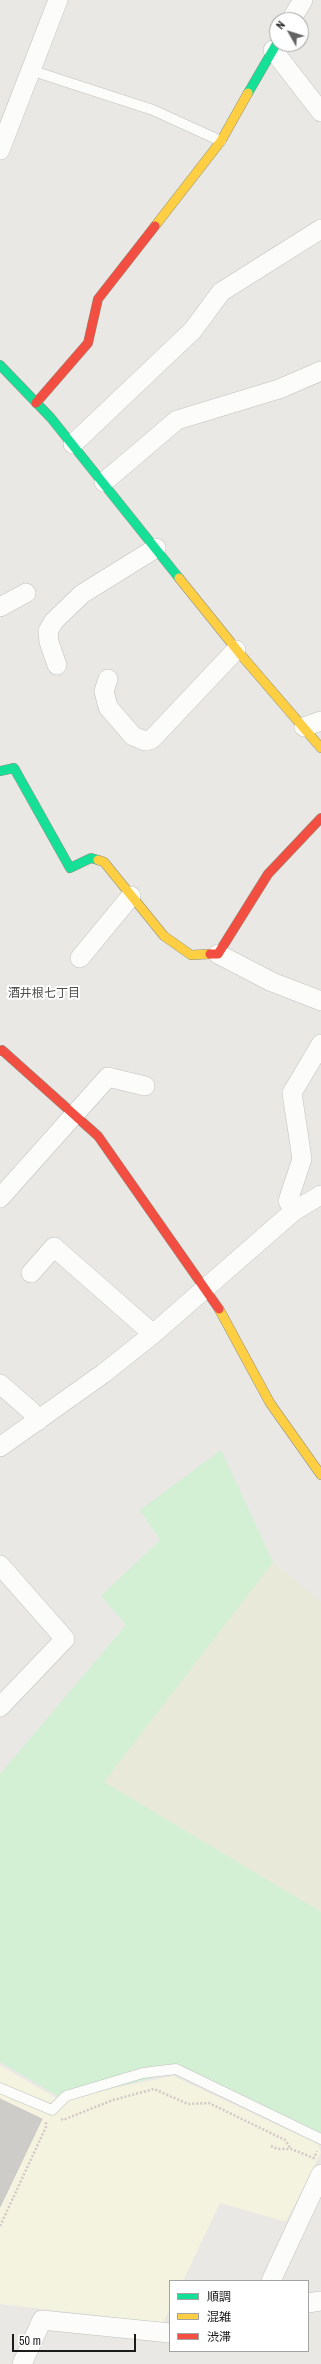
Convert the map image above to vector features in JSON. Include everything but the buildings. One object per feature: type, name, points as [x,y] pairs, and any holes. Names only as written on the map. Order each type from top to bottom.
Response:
[{"type":"street","points":[[0,150],[58,0]]},
{"type":"street","points":[[296,12],[303,0]]},
{"type":"street","points":[[36,403],[88,343],[98,299],[221,140],[272,52]]},
{"type":"street","points":[[279,52],[321,112]]},
{"type":"street","points":[[73,444],[193,330],[222,292],[321,229]]},
{"type":"street","points":[[0,365],[73,444],[236,650],[313,724],[321,748]]},
{"type":"street","points":[[104,482],[177,420],[279,388],[321,371]]},
{"type":"street","points":[[57,665],[49,642],[48,631],[54,621],[82,594],[156,548]]},
{"type":"street","points":[[0,607],[26,592]]},
{"type":"street","points":[[108,679],[104,692],[108,707],[133,736],[144,741],[152,738],[236,650]]},
{"type":"street","points":[[0,772],[14,768],[28,788],[70,868],[90,858],[104,862],[164,936],[177,947],[191,955],[218,954],[272,982],[321,1001]]},
{"type":"street","points":[[218,954],[268,874],[321,818]]},
{"type":"street","points":[[80,958],[131,896]]},
{"type":"street","points":[[294,1211],[288,1201],[302,1159],[292,1093],[321,1044]]},
{"type":"street","points":[[0,1052],[2,1050],[98,1136],[215,1301],[270,1403],[321,1476]]},
{"type":"street","points":[[0,1198],[108,1077],[145,1086]]},
{"type":"street","points":[[0,1447],[38,1421],[154,1334],[294,1211],[321,1195]]},
{"type":"street","points":[[31,1273],[54,1247],[154,1334]]},
{"type":"street","points":[[0,1384],[31,1411],[38,1421]]},
{"type":"street","points":[[0,1565],[65,1639],[3,1698]]},
{"type":"street","points":[[271,2280],[321,2174]]},
{"type":"street","points":[[309,2303],[321,2301]]},
{"type":"street","points":[[22,2364],[42,2320],[169,2333]]},
{"type":"lane","points":[[30,70],[153,110],[221,140]]},
{"type":"lane","points":[[0,2088],[52,2110],[66,2096],[143,2073],[176,2069],[321,2144]]},
{"type":"path","points":[[0,2226],[46,2127],[46,2119],[52,2110],[63,2120],[113,2100],[154,2089],[188,2104],[209,2103],[285,2140],[291,2149]]},
{"type":"path","points":[[271,2146],[278,2149],[291,2149],[314,2158],[321,2144]]},
{"type":"shaded area","points":[[273,1562],[321,1602],[321,1912],[104,1782]]},
{"type":"shaded area","points":[[0,2065],[58,2099],[173,2076],[318,2144],[321,2153],[286,2222],[220,2203],[183,2280],[169,2280],[169,2311],[163,2323],[0,2304]]},
{"type":"green space","points":[[221,1450],[273,1562],[104,1782],[321,1912],[321,2140],[172,2073],[65,2100],[0,2062],[0,1774],[126,1625],[101,1596],[160,1540],[140,1510]]},
{"type":"traffic: fast","points":[[248,93],[272,52]]},
{"type":"traffic: fast","points":[[0,365],[51,418],[179,578]]},
{"type":"traffic: fast","points":[[0,771],[14,768],[70,868],[91,858],[98,860]]},
{"type":"traffic: slow","points":[[155,226],[221,141],[248,93]]},
{"type":"traffic: slow","points":[[179,578],[241,655],[321,748]]},
{"type":"traffic: slow","points":[[98,860],[104,862],[164,936],[191,955],[210,954]]},
{"type":"traffic: slow","points":[[219,1309],[270,1403],[321,1475]]},
{"type":"traffic: jam","points":[[36,403],[88,343],[98,299],[155,226]]},
{"type":"traffic: jam","points":[[210,954],[218,954],[268,874],[321,818]]},
{"type":"traffic: jam","points":[[0,1051],[2,1050],[98,1136],[219,1309]]},
{"type":"district","name":"酒井根七丁目","points":[[44,994]]}]
